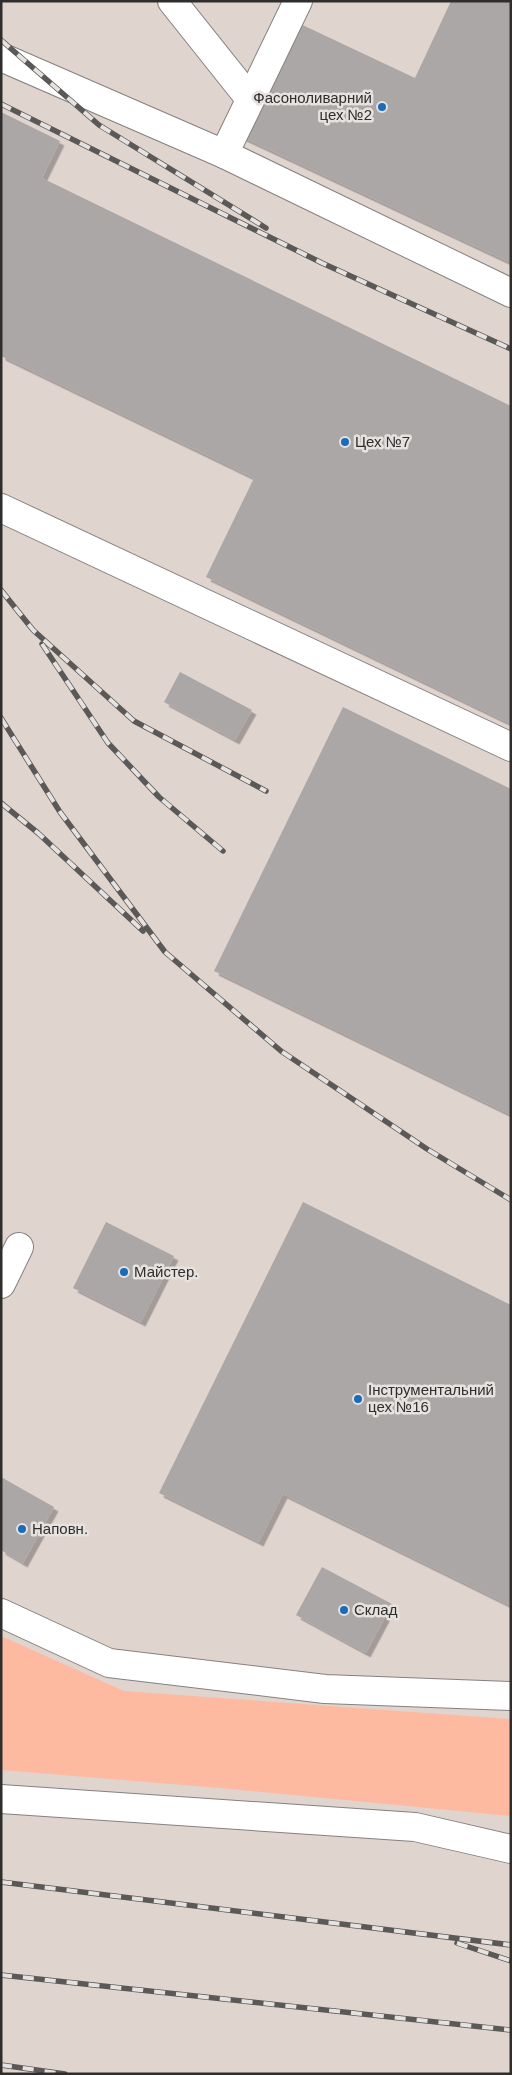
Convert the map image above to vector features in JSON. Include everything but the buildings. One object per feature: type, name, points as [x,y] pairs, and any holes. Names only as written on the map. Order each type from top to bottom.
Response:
[{"type":"lane","points":[[172,1],[250,99]]},
{"type":"lane","points":[[224,154],[298,1]]},
{"type":"lane","points":[[1,57],[224,154],[511,293]]},
{"type":"lane","points":[[1,508],[511,747]]},
{"type":"lane","points":[[1,1284],[19,1247]]},
{"type":"lane","points":[[1,1613],[109,1663],[325,1689],[511,1696]]},
{"type":"lane","points":[[1,1799],[415,1827],[511,1849]]},
{"type":"shaded area","points":[[1,1],[511,1],[511,2074],[1,2074]]},
{"type":"shaded area","points":[[1,1636],[124,1691],[511,1719],[511,1816],[219,1788],[1,1770]]},
{"type":"railway","points":[[1,40],[99,125],[266,228]]},
{"type":"railway","points":[[1,104],[322,263],[511,349]]},
{"type":"railway","points":[[1,590],[33,630],[134,721],[266,791]]},
{"type":"railway","points":[[42,644],[108,743],[159,797],[223,851]]},
{"type":"railway","points":[[1,718],[60,812],[165,952],[281,1051],[427,1149],[511,1200]]},
{"type":"railway","points":[[1,803],[38,833],[143,931]]},
{"type":"railway","points":[[1,1882],[511,1945]]},
{"type":"railway","points":[[457,1943],[511,1961]]},
{"type":"railway","points":[[1,1975],[511,2030]]},
{"type":"railway","points":[[1,2065],[65,2074]]},
{"type":"place","name":"Фасоноливарний цех №2","points":[[382,107]]},
{"type":"place","name":"Цех №7","points":[[345,442]]},
{"type":"place","name":"Майстер.","points":[[124,1272]]},
{"type":"place","name":"Інструментальний цех №16","points":[[358,1399]]},
{"type":"place","name":"Наповн.","points":[[22,1529]]},
{"type":"place","name":"Склад","points":[[344,1610]]}]
